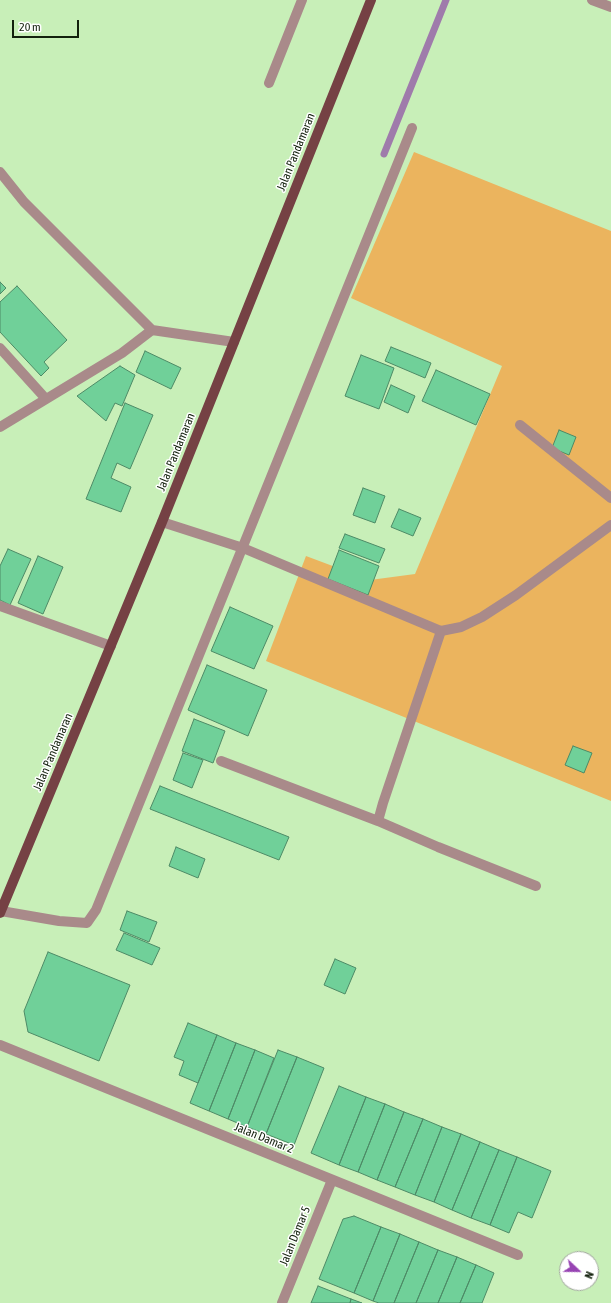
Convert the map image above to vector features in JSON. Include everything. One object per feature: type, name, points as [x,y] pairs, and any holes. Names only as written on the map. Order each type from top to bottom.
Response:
[{"type":"main road","name":"Jalan Pandamaran","points":[[0,912],[162,522],[371,0]]},
{"type":"street","points":[[269,83],[302,0]]},
{"type":"street","points":[[592,0],[611,7]]},
{"type":"street","points":[[0,912],[59,921],[87,923],[96,910],[412,128]]},
{"type":"street","points":[[0,172],[24,202],[152,330],[234,342]]},
{"type":"street","points":[[0,427],[122,353],[152,330]]},
{"type":"street","points":[[0,348],[46,399]]},
{"type":"street","points":[[520,425],[611,498]]},
{"type":"street","points":[[162,522],[242,548],[441,631],[461,627],[482,617],[516,595],[611,525]]},
{"type":"street","points":[[0,606],[111,646]]},
{"type":"street","points":[[378,821],[441,631]]},
{"type":"street","points":[[221,761],[378,821],[438,847],[536,886]]},
{"type":"street","name":"Jalan Damar 2","points":[[0,1045],[518,1255]]},
{"type":"street","name":"Jalan Damar 5","points":[[282,1303],[332,1180]]},
{"type":"shaded area","points":[[414,152],[611,231],[611,801],[266,661],[306,556],[370,580],[415,574],[502,366],[351,298]]},
{"type":"building","points":[[0,282],[6,288],[0,294]]},
{"type":"building","points":[[17,286],[67,340],[44,362],[49,368],[41,376],[0,332],[0,302]]},
{"type":"building","points":[[391,347],[431,363],[425,378],[385,361]]},
{"type":"building","points":[[145,351],[181,368],[171,389],[136,372]]},
{"type":"building","points":[[361,355],[394,368],[379,409],[345,396]]},
{"type":"building","points":[[120,366],[135,375],[122,406],[115,403],[106,421],[77,396]]},
{"type":"building","points":[[436,370],[490,394],[476,425],[422,401]]},
{"type":"building","points":[[391,385],[415,396],[408,413],[384,402]]},
{"type":"building","points":[[125,403],[153,415],[130,469],[117,463],[111,478],[131,487],[121,512],[86,499]]},
{"type":"building","points":[[559,430],[576,437],[569,455],[552,448]]},
{"type":"building","points":[[363,488],[385,496],[375,523],[353,515]]},
{"type":"building","points":[[399,509],[421,518],[413,536],[391,527]]},
{"type":"building","points":[[345,534],[385,549],[379,563],[339,548]]},
{"type":"building","points":[[8,549],[31,559],[10,605],[0,600],[0,566]]},
{"type":"building","points":[[339,550],[379,566],[368,595],[328,579]]},
{"type":"building","points":[[38,556],[63,567],[43,614],[18,603]]},
{"type":"building","points":[[230,607],[273,626],[254,669],[211,651]]},
{"type":"building","points":[[207,665],[267,690],[248,736],[188,710]]},
{"type":"building","points":[[194,719],[225,731],[213,763],[182,751]]},
{"type":"building","points":[[573,746],[592,753],[584,773],[565,765]]},
{"type":"building","points":[[183,753],[203,760],[192,788],[173,780]]},
{"type":"building","points":[[160,786],[289,837],[279,860],[150,809]]},
{"type":"building","points":[[176,847],[205,859],[198,878],[169,866]]},
{"type":"building","points":[[127,911],[157,922],[149,942],[120,930]]},
{"type":"building","points":[[124,933],[160,948],[152,965],[116,950]]},
{"type":"building","points":[[48,952],[130,985],[99,1061],[28,1032],[24,1011]]},
{"type":"building","points":[[335,959],[356,968],[345,994],[324,985]]},
{"type":"building","points":[[188,1023],[217,1035],[198,1083],[179,1075],[184,1061],[174,1057]]},
{"type":"building","points":[[217,1035],[236,1043],[209,1111],[190,1103]]},
{"type":"building","points":[[236,1043],[255,1050],[228,1119],[209,1111]]},
{"type":"building","points":[[255,1050],[274,1058],[247,1127],[228,1119]]},
{"type":"building","points":[[278,1050],[297,1057],[266,1134],[247,1127]]},
{"type":"building","points":[[297,1057],[324,1068],[294,1145],[266,1134]]},
{"type":"building","points":[[339,1086],[366,1097],[339,1165],[311,1153]]},
{"type":"building","points":[[366,1097],[385,1104],[358,1172],[339,1165]]},
{"type":"building","points":[[385,1104],[404,1112],[377,1180],[358,1172]]},
{"type":"building","points":[[404,1112],[423,1119],[395,1187],[377,1180]]},
{"type":"building","points":[[423,1119],[442,1127],[415,1195],[395,1187]]},
{"type":"building","points":[[442,1127],[461,1134],[434,1202],[415,1195]]},
{"type":"building","points":[[461,1134],[480,1142],[452,1210],[434,1202]]},
{"type":"building","points":[[480,1142],[499,1150],[471,1218],[452,1210]]},
{"type":"building","points":[[499,1150],[517,1157],[490,1225],[471,1218]]},
{"type":"building","points":[[517,1157],[551,1171],[532,1218],[518,1212],[509,1233],[490,1225]]},
{"type":"building","points":[[354,1216],[381,1227],[354,1293],[319,1279],[343,1219]]},
{"type":"building","points":[[381,1227],[400,1234],[373,1301],[354,1293]]},
{"type":"building","points":[[400,1234],[419,1242],[394,1303],[379,1303],[373,1301]]},
{"type":"building","points":[[419,1242],[438,1250],[416,1303],[394,1303]]},
{"type":"building","points":[[438,1250],[457,1257],[438,1303],[416,1303]]},
{"type":"building","points":[[457,1257],[476,1265],[460,1303],[438,1303]]},
{"type":"building","points":[[476,1265],[494,1273],[482,1303],[460,1303]]},
{"type":"building","points":[[318,1286],[351,1299],[350,1303],[311,1303]]},
{"type":"building","points":[[351,1299],[362,1303],[350,1303]]},
{"type":"waterway","points":[[384,154],[446,0]]}]
